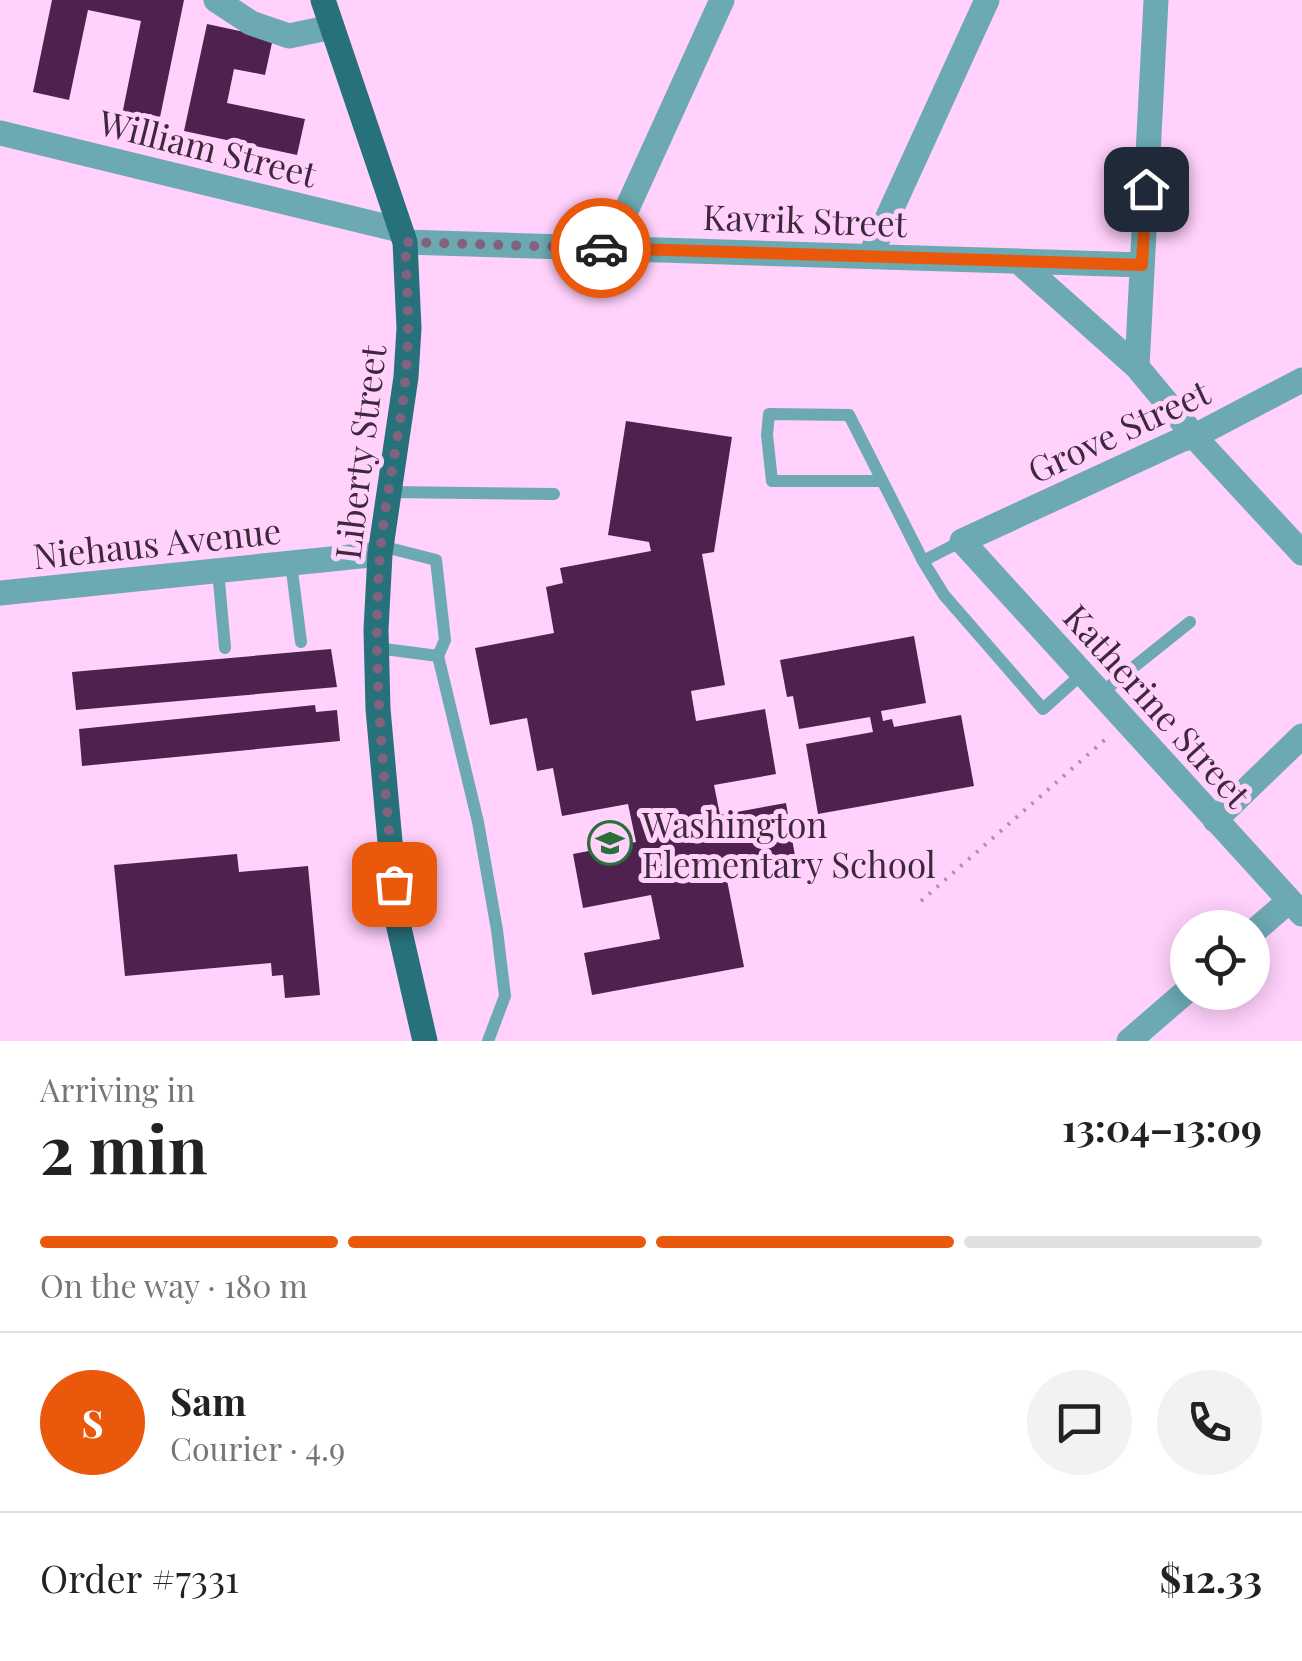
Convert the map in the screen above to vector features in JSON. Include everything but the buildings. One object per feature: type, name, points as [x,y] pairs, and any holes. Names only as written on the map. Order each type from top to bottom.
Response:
[{"type":"main road","name":"Liberty Street","points":[[322,0],[402,236],[409,328],[406,376],[380,550],[376,648],[397,919],[425,1041]]},
{"type":"street","points":[[216,0],[251,23],[288,36],[332,28]]},
{"type":"street","points":[[609,248],[722,0]]},
{"type":"street","points":[[870,256],[988,0]]},
{"type":"street","points":[[1137,368],[1156,0]]},
{"type":"street","name":"William Street","points":[[0,134],[402,236]]},
{"type":"street","name":"Kavrik Street","points":[[402,236],[609,248],[1142,265]]},
{"type":"street","points":[[1018,261],[1137,368],[1302,553]]},
{"type":"street","name":"Grove Street","points":[[962,541],[1195,436],[1302,380]]},
{"type":"street","name":"Katherine Street","points":[[962,541],[1296,908]]},
{"type":"street","name":"Niehaus Avenue","points":[[0,593],[292,563],[380,550]]},
{"type":"street","points":[[1215,820],[1302,736]]},
{"type":"street","points":[[1270,923],[1296,908]]},
{"type":"street","points":[[1145,1036],[1170,1009]]},
{"type":"lane","points":[[881,481],[772,481],[769,414],[849,415],[944,595],[1043,709],[1082,674]]},
{"type":"lane","points":[[388,492],[554,494]]},
{"type":"lane","points":[[923,561],[962,541]]},
{"type":"lane","points":[[380,550],[436,560],[445,640],[438,656],[478,822],[498,930],[504,996],[488,1041]]},
{"type":"lane","points":[[292,563],[300,642]]},
{"type":"lane","points":[[218,570],[225,648]]},
{"type":"lane","points":[[1100,694],[1190,622]]},
{"type":"lane","points":[[376,648],[438,656]]},
{"type":"path","points":[[921,901],[1126,721]]},
{"type":"way so far","points":[[394,884],[378,709],[376,630],[384,513],[406,376],[409,328],[405,242],[601,248]]},
{"type":"place","name":"Washington Elementary School","points":[[610,843]]},
{"type":"route","points":[[601,248],[1142,265],[1146,189]]}]
